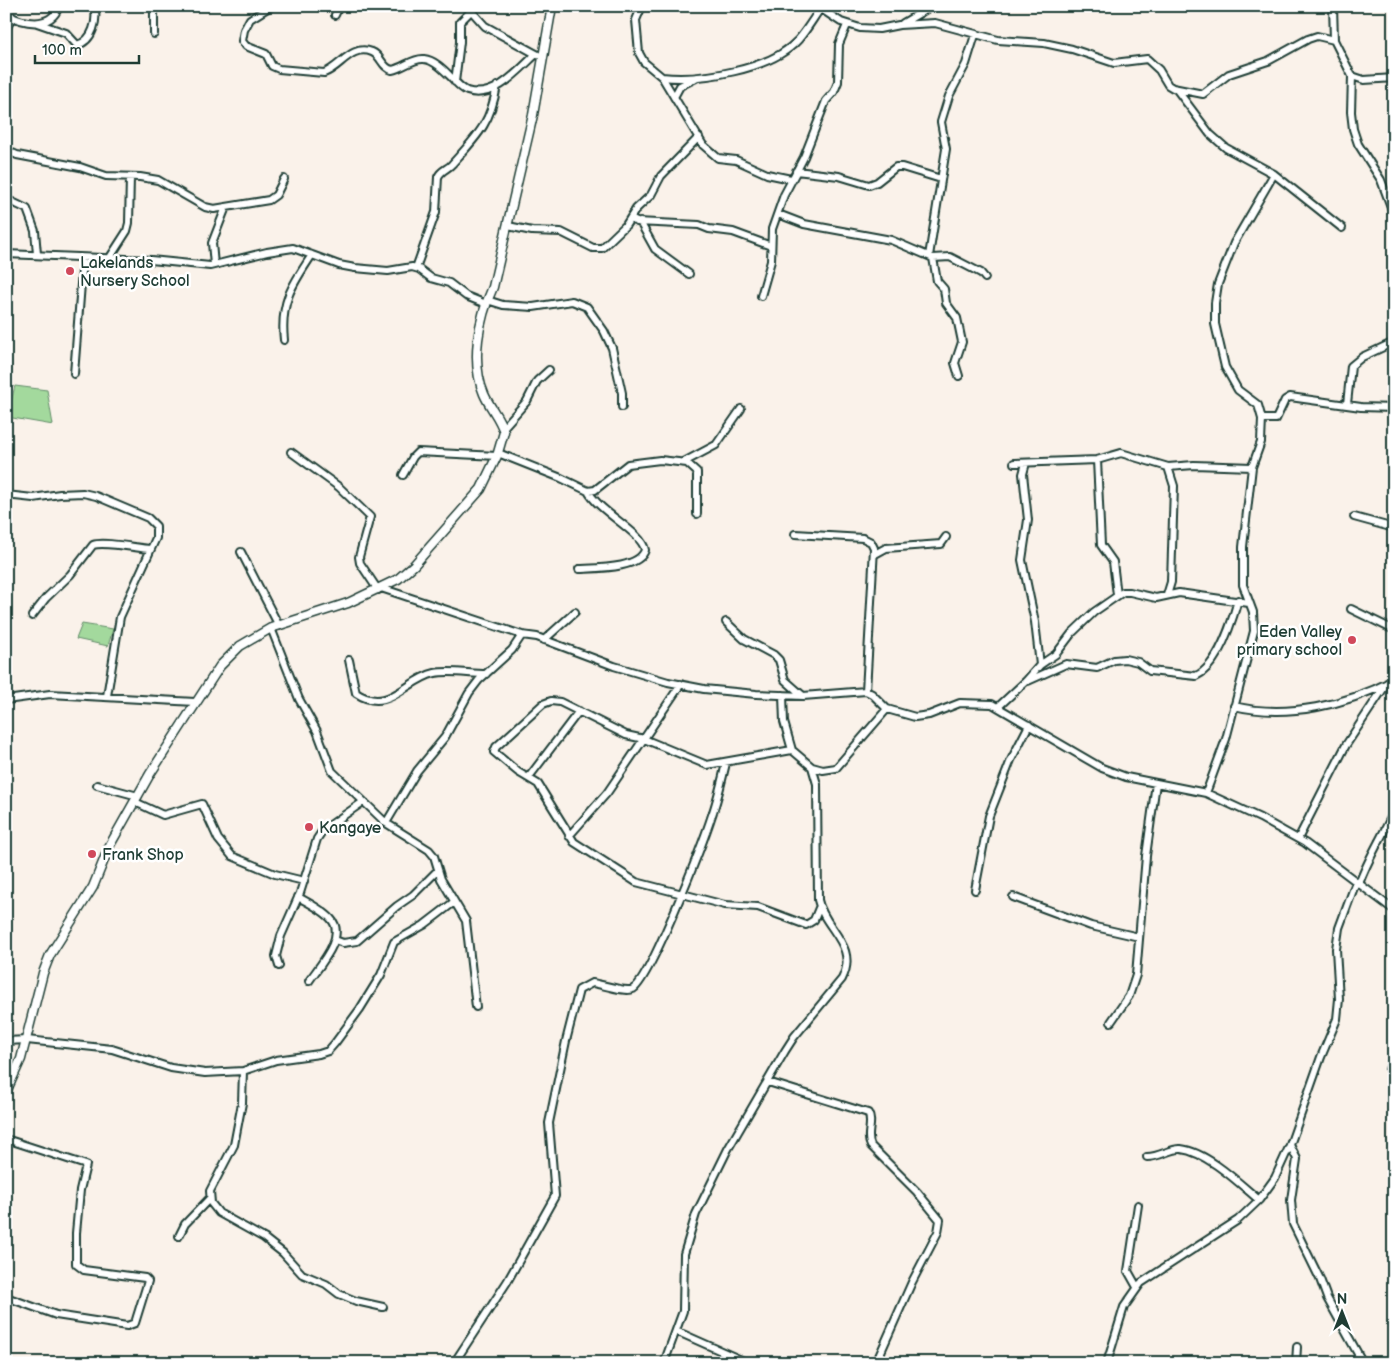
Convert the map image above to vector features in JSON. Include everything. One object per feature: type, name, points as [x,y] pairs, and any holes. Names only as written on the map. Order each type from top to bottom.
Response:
[{"type":"street","points":[[36,24],[53,15],[59,6]]},
{"type":"street","points":[[6,28],[9,15],[66,34],[78,44],[81,44],[87,41],[96,22],[94,6]]},
{"type":"street","points":[[154,6],[154,34]]},
{"type":"street","points":[[271,6],[250,19],[244,30],[242,41],[246,46],[266,54],[274,67],[324,73],[351,54],[364,51],[375,54],[385,68],[392,70],[420,59],[428,60],[443,69],[455,82],[466,90],[475,92],[497,86],[515,74],[536,54]]},
{"type":"street","points":[[336,15],[339,6]]},
{"type":"street","points":[[6,1092],[27,1040],[43,974],[50,955],[92,887],[110,845],[136,799],[195,702],[220,666],[240,646],[275,627],[348,603],[398,579],[414,565],[468,506],[488,478],[498,455],[503,438],[503,428],[484,394],[480,381],[479,334],[493,287],[533,115],[552,6]]},
{"type":"street","points":[[642,6],[636,20],[639,53],[644,62],[662,77],[703,145],[718,158],[736,160],[767,174],[791,179]]},
{"type":"street","points":[[899,25],[932,6]]},
{"type":"street","points":[[1333,6],[1334,40],[1352,76],[1351,112],[1353,129],[1358,144],[1380,180],[1394,215]]},
{"type":"street","points":[[662,77],[696,77],[732,71],[779,54],[797,41],[818,7],[847,25],[880,29],[899,25],[935,24],[998,40],[1044,43],[1072,49],[1114,63],[1148,59],[1159,70],[1168,85],[1177,90],[1202,94],[1229,74],[1268,61],[1316,36],[1334,40]]},
{"type":"street","points":[[455,82],[460,42],[460,22],[469,8],[485,26],[543,59]]},
{"type":"street","points":[[762,296],[772,261],[770,236],[791,179],[826,101],[834,92],[838,82],[839,44],[847,25]]},
{"type":"street","points":[[959,376],[955,363],[962,345],[958,323],[946,303],[944,289],[937,281],[931,257],[946,149],[941,122],[949,96],[966,64],[975,35]]},
{"type":"street","points":[[1352,76],[1364,80],[1394,78]]},
{"type":"street","points":[[674,97],[680,86],[696,77]]},
{"type":"street","points":[[416,268],[436,212],[440,172],[452,165],[482,131],[493,109],[497,86]]},
{"type":"street","points":[[1177,90],[1210,134],[1226,148],[1274,174],[1342,228]]},
{"type":"street","points":[[508,226],[569,234],[598,249],[606,245],[630,219],[651,195],[661,176],[698,137]]},
{"type":"street","points":[[6,150],[17,155],[80,167],[106,176],[158,180],[205,207],[214,209],[269,200],[276,195],[284,179]]},
{"type":"street","points":[[796,171],[839,176],[869,185],[877,182],[896,167],[902,167],[941,179]]},
{"type":"street","points":[[1206,792],[1224,744],[1245,674],[1254,632],[1253,612],[1243,585],[1243,547],[1252,467],[1261,442],[1262,419],[1258,405],[1238,390],[1223,362],[1215,324],[1215,303],[1218,284],[1234,243],[1274,174]]},
{"type":"street","points":[[109,259],[127,230],[129,223],[130,177]]},
{"type":"street","points":[[6,199],[27,209],[35,231],[38,254]]},
{"type":"street","points":[[214,265],[212,243],[226,207]]},
{"type":"street","points":[[778,214],[804,224],[891,240],[931,257],[950,258],[981,273],[985,278]]},
{"type":"street","points":[[630,219],[640,222],[699,225],[710,229],[733,232],[771,246]]},
{"type":"street","points":[[640,222],[655,249],[689,274]]},
{"type":"street","points":[[6,254],[38,254],[214,265],[284,248],[355,268],[382,270],[406,267],[416,268],[425,276],[448,282],[466,296],[503,305],[533,307],[572,301],[587,307],[612,348],[622,393],[622,407]]},
{"type":"street","points":[[284,340],[285,302],[295,280],[312,255]]},
{"type":"street","points":[[74,374],[84,258]]},
{"type":"street","points":[[1347,404],[1351,366],[1362,357],[1394,342]]},
{"type":"street","points":[[503,428],[528,401],[536,382],[549,370]]},
{"type":"street","points":[[1262,419],[1276,419],[1285,400],[1290,397],[1394,408]]},
{"type":"street","points":[[684,462],[716,445],[741,409]]},
{"type":"street","points":[[291,452],[339,487],[370,517],[359,557],[360,563],[379,589],[522,635],[544,640],[608,664],[704,689],[803,696],[866,691],[872,694],[887,709],[915,717],[929,715],[960,703],[975,702],[998,707],[1102,768],[1126,777],[1156,784],[1206,792],[1244,810],[1298,839],[1394,910]]},
{"type":"street","points":[[403,475],[412,456],[418,452],[498,455],[561,478],[588,491],[602,509],[641,539],[645,550],[640,560],[631,563],[579,569]]},
{"type":"street","points":[[1014,463],[1097,460],[1121,453],[1168,467],[1194,465],[1252,467]]},
{"type":"street","points":[[588,491],[595,490],[628,464],[660,460],[684,462],[692,465],[697,472],[697,514]]},
{"type":"street","points":[[1097,460],[1101,544],[1113,562],[1117,595]]},
{"type":"street","points":[[1026,463],[1023,474],[1028,520],[1022,560],[1035,622],[1040,665]]},
{"type":"street","points":[[1167,595],[1171,582],[1174,486],[1168,467]]},
{"type":"street","points":[[6,495],[33,498],[73,493],[96,496],[154,522],[157,534],[120,617],[107,696]]},
{"type":"street","points":[[1354,517],[1394,528]]},
{"type":"street","points":[[795,534],[863,538],[871,542],[875,554],[866,691]]},
{"type":"street","points":[[875,554],[886,548],[941,544],[946,537]]},
{"type":"street","points":[[32,616],[46,598],[70,576],[93,545],[106,543],[124,547],[150,549]]},
{"type":"street","points":[[241,552],[275,627],[299,698],[317,732],[332,771],[386,823],[429,850],[434,856],[438,870],[466,921],[476,1008]]},
{"type":"street","points":[[1171,582],[1179,593]]},
{"type":"street","points":[[998,707],[1040,665],[1056,654],[1072,633],[1094,612],[1117,595],[1130,592],[1156,598],[1179,593],[1249,603]]},
{"type":"street","points":[[1026,681],[1066,664],[1097,668],[1114,660],[1125,659],[1138,662],[1150,671],[1196,676],[1206,667],[1224,640],[1238,600]]},
{"type":"street","points":[[1351,609],[1394,630]]},
{"type":"street","points":[[544,640],[576,612]]},
{"type":"street","points":[[726,622],[744,639],[774,655],[781,665],[785,680],[803,696]]},
{"type":"street","points":[[386,823],[417,771],[445,737],[469,692],[512,650],[522,635]]},
{"type":"street","points":[[349,660],[356,693],[378,699],[394,697],[414,682],[437,672],[486,674]]},
{"type":"street","points":[[1234,706],[1272,712],[1309,710],[1390,682]]},
{"type":"street","points":[[1298,839],[1346,745],[1390,682]]},
{"type":"street","points":[[569,836],[607,793],[681,684]]},
{"type":"street","points":[[6,700],[50,694],[195,702]]},
{"type":"street","points":[[783,695],[784,722],[792,750],[812,766],[823,770],[836,768],[887,709]]},
{"type":"street","points":[[792,750],[707,765],[644,739],[626,735],[579,710],[560,702],[551,701],[543,704],[496,747],[494,752],[541,788],[569,836],[580,847],[636,882],[725,905],[758,906],[806,925],[814,920],[820,908],[817,784],[812,766]]},
{"type":"street","points":[[529,777],[579,710]]},
{"type":"street","points":[[975,890],[988,816],[1011,760],[1029,725]]},
{"type":"street","points":[[454,1363],[507,1282],[555,1196],[549,1123],[579,990],[592,983],[628,991],[635,988],[649,967],[671,920],[712,815],[726,763]]},
{"type":"street","points":[[1111,1022],[1129,996],[1136,974],[1151,812],[1156,784]]},
{"type":"street","points":[[98,785],[136,799],[163,815],[202,804],[218,839],[232,856],[275,874],[304,881]]},
{"type":"street","points":[[279,966],[276,956],[281,936],[304,881],[317,839],[323,830],[363,802]]},
{"type":"street","points":[[1107,1363],[1120,1317],[1137,1287],[1153,1274],[1218,1234],[1259,1200],[1275,1178],[1290,1145],[1321,1057],[1337,1019],[1339,999],[1336,949],[1340,928],[1365,866],[1386,831],[1394,811]]},
{"type":"street","points":[[335,940],[343,943],[357,942],[397,906],[413,895],[438,870]]},
{"type":"street","points":[[298,897],[331,918],[336,929],[335,940],[309,980]]},
{"type":"street","points":[[1013,897],[1091,926],[1139,937]]},
{"type":"street","points":[[6,1041],[27,1040],[112,1049],[182,1071],[243,1071],[276,1060],[304,1057],[328,1051],[360,1009],[381,975],[394,942],[424,925],[454,902]]},
{"type":"street","points":[[664,1363],[676,1331],[684,1301],[684,1254],[696,1214],[728,1149],[794,1037],[842,979],[847,970],[848,962],[842,943],[820,908]]},
{"type":"street","points":[[1394,1053],[1389,1070],[1394,1081]]},
{"type":"street","points":[[179,1236],[185,1224],[210,1198],[212,1186],[234,1145],[242,1103],[243,1071]]},
{"type":"street","points":[[768,1082],[868,1113],[871,1120],[868,1140],[871,1146],[917,1192],[940,1220],[938,1232],[912,1282],[876,1363]]},
{"type":"street","points":[[6,1139],[86,1165],[80,1190],[76,1233],[76,1264],[84,1270],[145,1278],[148,1281],[135,1324],[127,1326],[56,1315],[6,1297]]},
{"type":"street","points":[[1290,1145],[1297,1159],[1291,1200],[1293,1224],[1320,1279],[1327,1298],[1364,1363]]},
{"type":"street","points":[[1148,1157],[1157,1157],[1179,1149],[1186,1150],[1220,1168],[1259,1200]]},
{"type":"street","points":[[210,1198],[219,1213],[264,1238],[283,1253],[302,1274],[326,1284],[339,1294],[356,1301],[383,1307]]},
{"type":"street","points":[[1137,1287],[1128,1271],[1138,1205]]},
{"type":"street","points":[[676,1331],[748,1363]]},
{"type":"street","points":[[1296,1363],[1297,1347]]},
{"type":"green space","points":[[15,386],[47,390],[53,425],[7,417]]},
{"type":"green space","points":[[82,624],[113,629],[108,646],[76,639]]},
{"type":"place","name":"Lakelands Nursery School","points":[[70,271]]},
{"type":"place","name":"Eden Valley primary school","points":[[1352,640]]},
{"type":"place","name":"Kangaye","points":[[309,827]]},
{"type":"place","name":"Frank Shop","points":[[92,854]]}]
